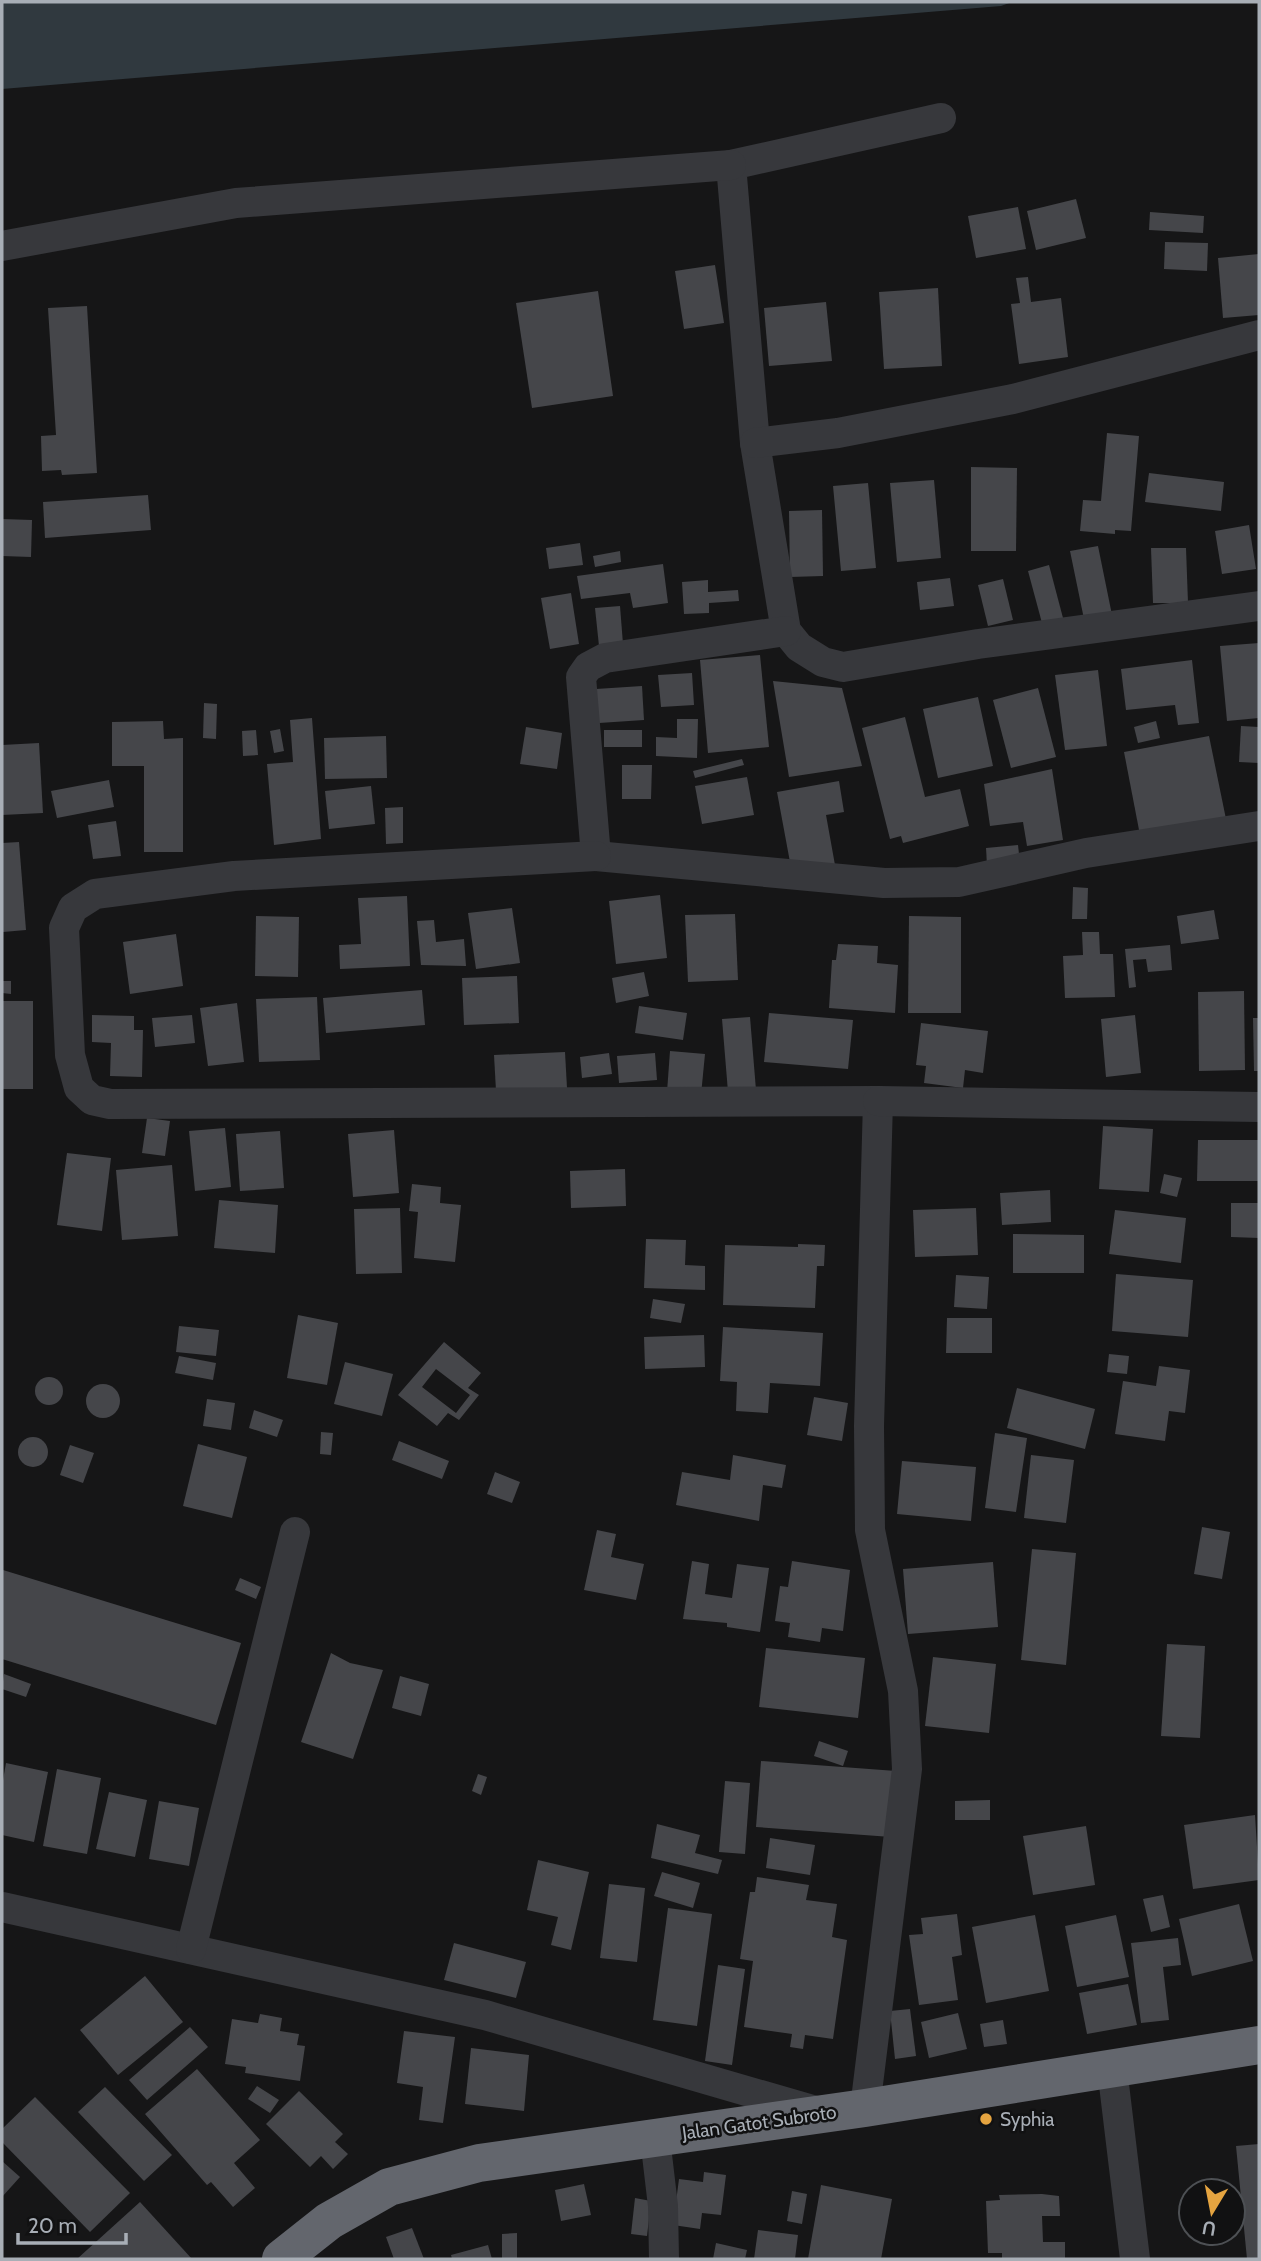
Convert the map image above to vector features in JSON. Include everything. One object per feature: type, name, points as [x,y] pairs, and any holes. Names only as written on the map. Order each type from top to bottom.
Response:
[{"type":"highway","name":"Jalan Gatot Subroto","points":[[281,2259],[329,2221],[389,2187],[478,2164],[819,2112],[865,2108],[1259,2045]]},
{"type":"street","points":[[2,246],[236,203],[731,165],[941,118]]},
{"type":"street","points":[[731,165],[755,443],[786,631],[810,656],[843,667],[978,644],[1259,606]]},
{"type":"street","points":[[755,443],[838,433],[1013,399],[1259,335]]},
{"type":"street","points":[[596,856],[581,677],[588,667],[606,658],[786,631]]},
{"type":"street","points":[[1259,826],[1086,853],[960,882],[884,883],[596,856],[234,876],[95,894],[73,908],[64,928],[71,1055],[79,1088],[92,1100],[110,1104],[878,1101],[1259,1107]]},
{"type":"street","points":[[865,2108],[907,1769],[903,1691],[870,1530],[869,1426],[878,1101]]},
{"type":"street","points":[[191,1949],[295,1532]]},
{"type":"street","points":[[2,1907],[485,2015],[819,2112]]},
{"type":"street","points":[[1112,2068],[1135,2259]]},
{"type":"street","points":[[656,2138],[663,2206],[664,2259]]},
{"type":"shaded area","points":[[2,2],[1012,2],[1001,6],[2,89]]},
{"type":"building","points":[[1076,199],[1086,238],[1036,250],[1027,211]]},
{"type":"building","points":[[1018,207],[1026,249],[976,258],[968,216]]},
{"type":"building","points":[[1150,212],[1204,216],[1203,233],[1149,230]]},
{"type":"building","points":[[1165,242],[1208,243],[1207,271],[1164,269]]},
{"type":"building","points":[[1259,254],[1259,315],[1223,318],[1218,258]]},
{"type":"building","points":[[715,265],[724,323],[684,329],[675,271]]},
{"type":"building","points":[[1028,277],[1031,302],[1061,298],[1068,357],[1019,364],[1011,304],[1020,303],[1016,278]]},
{"type":"building","points":[[938,288],[942,366],[884,369],[879,292]]},
{"type":"building","points":[[598,291],[613,396],[532,408],[516,303]]},
{"type":"building","points":[[826,302],[832,361],[769,366],[764,308]]},
{"type":"building","points":[[87,306],[97,473],[62,475],[61,470],[42,471],[41,436],[56,435],[48,308]]},
{"type":"building","points":[[1107,433],[1139,436],[1131,531],[1115,530],[1115,534],[1080,531],[1083,500],[1101,501]]},
{"type":"building","points":[[971,467],[1017,468],[1016,551],[971,551]]},
{"type":"building","points":[[1149,473],[1224,482],[1221,511],[1145,502]]},
{"type":"building","points":[[934,480],[941,558],[897,562],[890,483]]},
{"type":"building","points":[[868,483],[876,568],[841,571],[833,486]]},
{"type":"building","points":[[148,495],[151,530],[45,538],[43,502]]},
{"type":"building","points":[[822,510],[823,576],[790,577],[789,511]]},
{"type":"building","points":[[2,519],[32,520],[31,557],[2,556]]},
{"type":"building","points":[[1249,525],[1256,569],[1222,574],[1215,531]]},
{"type":"building","points":[[580,543],[583,565],[549,569],[546,548]]},
{"type":"building","points":[[1098,546],[1112,615],[1084,619],[1070,551]]},
{"type":"building","points":[[1151,548],[1186,548],[1188,603],[1153,603]]},
{"type":"building","points":[[620,551],[621,562],[595,567],[593,556]]},
{"type":"building","points":[[663,564],[668,603],[633,608],[630,593],[581,599],[577,576]]},
{"type":"building","points":[[1049,565],[1063,618],[1042,623],[1028,571]]},
{"type":"building","points":[[950,578],[954,606],[920,610],[917,582]]},
{"type":"building","points":[[1003,579],[1013,620],[988,626],[978,585]]},
{"type":"building","points":[[708,580],[708,592],[738,590],[739,601],[709,603],[709,613],[684,614],[682,582]]},
{"type":"building","points":[[571,593],[579,644],[550,649],[541,598]]},
{"type":"building","points":[[620,606],[623,644],[599,646],[595,608]]},
{"type":"building","points":[[1259,643],[1259,718],[1227,721],[1220,646]]},
{"type":"building","points":[[760,655],[769,747],[708,753],[700,660]]},
{"type":"building","points":[[1192,660],[1199,723],[1178,725],[1175,705],[1126,710],[1121,669]]},
{"type":"building","points":[[1098,670],[1107,746],[1065,750],[1055,675]]},
{"type":"building","points":[[692,673],[694,705],[661,707],[658,675]]},
{"type":"building","points":[[773,681],[842,688],[862,766],[789,777]]},
{"type":"building","points":[[642,686],[644,720],[599,723],[596,689]]},
{"type":"building","points":[[1038,688],[1056,757],[1011,768],[993,700]]},
{"type":"building","points":[[978,697],[993,766],[938,778],[923,709]]},
{"type":"building","points":[[204,703],[217,704],[216,739],[203,738]]},
{"type":"building","points":[[905,717],[925,797],[960,789],[969,826],[903,843],[901,836],[890,839],[862,728]]},
{"type":"building","points":[[312,718],[321,839],[274,845],[267,764],[293,762],[290,720]]},
{"type":"building","points":[[677,719],[698,719],[697,758],[656,756],[656,737],[677,738]]},
{"type":"building","points":[[163,721],[164,739],[183,738],[183,852],[144,852],[144,766],[112,766],[112,722]]},
{"type":"building","points":[[1156,721],[1160,738],[1138,743],[1134,727]]},
{"type":"building","points":[[1241,726],[1259,727],[1259,763],[1239,762]]},
{"type":"building","points":[[526,727],[562,733],[557,769],[520,764]]},
{"type":"building","points":[[280,729],[284,751],[274,753],[270,731]]},
{"type":"building","points":[[256,730],[258,755],[243,756],[242,731]]},
{"type":"building","points":[[604,730],[642,730],[642,747],[604,747]]},
{"type":"building","points":[[386,736],[387,778],[325,779],[324,738]]},
{"type":"building","points":[[1209,736],[1226,819],[1140,835],[1124,752]]},
{"type":"building","points":[[39,743],[43,813],[2,815],[2,745]]},
{"type":"building","points":[[742,759],[744,765],[695,778],[693,771]]},
{"type":"building","points":[[622,765],[652,765],[651,799],[622,799]]},
{"type":"building","points":[[1052,769],[1063,840],[1027,846],[1023,822],[990,826],[984,784]]},
{"type":"building","points":[[747,777],[754,815],[702,824],[695,786]]},
{"type":"building","points":[[109,780],[114,807],[57,818],[51,791]]},
{"type":"building","points":[[839,781],[844,812],[826,815],[835,865],[792,873],[777,792]]},
{"type":"building","points":[[371,786],[375,824],[329,829],[325,791]]},
{"type":"building","points":[[403,807],[403,843],[386,844],[385,808]]},
{"type":"building","points":[[116,821],[121,856],[93,859],[88,825]]},
{"type":"building","points":[[19,842],[26,930],[3,932],[2,843]]},
{"type":"building","points":[[1018,845],[1020,863],[987,865],[986,848]]},
{"type":"building","points":[[1073,887],[1088,888],[1087,919],[1072,919]]},
{"type":"building","points":[[660,895],[667,958],[616,964],[609,901]]},
{"type":"building","points":[[407,896],[410,966],[340,969],[339,945],[361,944],[358,898]]},
{"type":"building","points":[[512,908],[520,963],[476,969],[468,913]]},
{"type":"building","points":[[1214,910],[1219,939],[1181,944],[1177,916]]},
{"type":"building","points":[[735,914],[738,980],[688,982],[685,915]]},
{"type":"building","points":[[256,916],[299,917],[298,977],[255,976]]},
{"type":"building","points":[[909,916],[961,917],[961,1013],[908,1013]]},
{"type":"building","points":[[434,920],[436,942],[464,939],[466,966],[421,965],[417,921]]},
{"type":"building","points":[[1082,932],[1099,932],[1100,954],[1113,954],[1115,997],[1065,998],[1063,956],[1083,955]]},
{"type":"building","points":[[176,934],[183,986],[130,994],[123,942]]},
{"type":"building","points":[[838,944],[878,946],[877,963],[898,965],[895,1013],[829,1008],[832,960],[836,960]]},
{"type":"building","points":[[1170,945],[1172,970],[1148,972],[1146,959],[1133,960],[1136,987],[1129,988],[1125,949]]},
{"type":"building","points":[[644,972],[649,996],[616,1003],[612,978]]},
{"type":"building","points":[[517,976],[519,1023],[464,1025],[462,978]]},
{"type":"building","points":[[2,981],[11,981],[11,994],[2,993]]},
{"type":"building","points":[[422,990],[425,1025],[326,1033],[323,998]]},
{"type":"building","points":[[1244,991],[1245,1070],[1199,1071],[1198,992]]},
{"type":"building","points":[[317,997],[320,1060],[259,1062],[256,999]]},
{"type":"building","points":[[2,1001],[33,1001],[33,1089],[2,1089]]},
{"type":"building","points":[[237,1003],[244,1062],[208,1066],[200,1008]]},
{"type":"building","points":[[639,1006],[687,1013],[683,1040],[635,1033]]},
{"type":"building","points":[[769,1013],[853,1020],[848,1069],[764,1062]]},
{"type":"building","points":[[92,1015],[134,1016],[134,1030],[143,1030],[142,1077],[110,1076],[111,1043],[92,1042]]},
{"type":"building","points":[[192,1015],[195,1043],[155,1047],[152,1018]]},
{"type":"building","points":[[1135,1015],[1141,1073],[1106,1077],[1101,1019]]},
{"type":"building","points":[[750,1017],[756,1090],[728,1092],[722,1019]]},
{"type":"building","points":[[1253,1018],[1259,1018],[1259,1071],[1254,1071]]},
{"type":"building","points":[[921,1023],[988,1031],[983,1073],[965,1070],[963,1088],[924,1083],[926,1066],[916,1065]]},
{"type":"building","points":[[670,1051],[705,1054],[701,1095],[667,1092]]},
{"type":"building","points":[[565,1052],[567,1088],[496,1091],[494,1055]]},
{"type":"building","points":[[609,1053],[612,1074],[582,1078],[580,1057]]},
{"type":"building","points":[[655,1053],[657,1080],[619,1083],[617,1056]]},
{"type":"building","points":[[147,1118],[170,1121],[165,1156],[142,1153]]},
{"type":"building","points":[[1103,1126],[1153,1129],[1149,1192],[1099,1189]]},
{"type":"building","points":[[225,1128],[231,1187],[195,1191],[189,1131]]},
{"type":"building","points":[[394,1130],[399,1193],[353,1197],[348,1134]]},
{"type":"building","points":[[280,1131],[284,1188],[240,1191],[236,1134]]},
{"type":"building","points":[[1198,1140],[1259,1140],[1259,1181],[1197,1181]]},
{"type":"building","points":[[67,1153],[111,1158],[102,1231],[57,1225]]},
{"type":"building","points":[[172,1165],[178,1236],[122,1240],[116,1170]]},
{"type":"building","points":[[625,1169],[626,1206],[571,1208],[570,1171]]},
{"type":"building","points":[[1164,1174],[1182,1178],[1177,1197],[1160,1193]]},
{"type":"building","points":[[412,1184],[441,1187],[440,1203],[461,1205],[455,1262],[414,1258],[418,1212],[409,1211]]},
{"type":"building","points":[[1050,1190],[1051,1222],[1002,1225],[1000,1193]]},
{"type":"building","points":[[219,1200],[278,1205],[275,1253],[214,1248]]},
{"type":"building","points":[[1231,1203],[1259,1203],[1259,1238],[1231,1237]]},
{"type":"building","points":[[400,1208],[402,1273],[356,1274],[354,1209]]},
{"type":"building","points":[[976,1208],[978,1255],[915,1257],[913,1210]]},
{"type":"building","points":[[1115,1210],[1186,1218],[1181,1263],[1109,1254]]},
{"type":"building","points":[[1013,1234],[1084,1235],[1084,1273],[1013,1273]]},
{"type":"building","points":[[646,1239],[686,1240],[685,1265],[705,1266],[705,1290],[644,1288]]},
{"type":"building","points":[[798,1244],[825,1245],[824,1266],[817,1266],[815,1308],[723,1305],[725,1245],[798,1247]]},
{"type":"building","points":[[1116,1274],[1193,1280],[1188,1337],[1112,1331]]},
{"type":"building","points":[[956,1275],[989,1277],[987,1309],[954,1307]]},
{"type":"building","points":[[653,1299],[685,1304],[681,1323],[650,1318]]},
{"type":"building","points":[[298,1315],[338,1323],[327,1385],[287,1378]]},
{"type":"building","points":[[947,1318],[992,1318],[992,1353],[946,1353]]},
{"type":"building","points":[[179,1326],[219,1330],[216,1356],[176,1352]]},
{"type":"building","points":[[723,1327],[823,1333],[820,1386],[770,1383],[768,1413],[736,1411],[737,1382],[720,1381]]},
{"type":"building","points":[[704,1335],[705,1367],[645,1369],[644,1337]]},
{"type":"building","points":[[444,1342],[481,1373],[468,1388],[479,1395],[459,1420],[448,1413],[437,1426],[398,1395]],"holes":[[[436,1369],[470,1395],[456,1413],[422,1387]]]},
{"type":"building","points":[[1109,1354],[1129,1356],[1127,1374],[1107,1372]]},
{"type":"building","points":[[179,1356],[216,1363],[213,1380],[175,1373]]},
{"type":"building","points":[[345,1362],[393,1374],[382,1416],[334,1404]]},
{"type":"building","points":[[1159,1366],[1190,1370],[1185,1413],[1169,1411],[1165,1441],[1115,1434],[1123,1381],[1156,1386]]},
{"type":"building","points":[[49,1377],[59,1381],[63,1391],[59,1401],[49,1405],[39,1401],[35,1391],[39,1381]]},
{"type":"building","points":[[103,1384],[115,1389],[120,1401],[115,1413],[103,1418],[91,1413],[86,1401],[91,1389]]},
{"type":"building","points":[[1017,1388],[1095,1409],[1085,1449],[1007,1428]]},
{"type":"building","points":[[814,1397],[848,1403],[842,1441],[807,1435]]},
{"type":"building","points":[[207,1399],[235,1403],[231,1430],[203,1426]]},
{"type":"building","points":[[254,1410],[283,1420],[277,1437],[249,1428]]},
{"type":"building","points":[[321,1432],[333,1433],[331,1455],[320,1454]]},
{"type":"building","points":[[995,1433],[1027,1438],[1016,1512],[985,1508]]},
{"type":"building","points":[[33,1437],[39,1438],[47,1446],[47,1458],[39,1466],[33,1467],[27,1466],[19,1458],[18,1452],[19,1446],[27,1438]]},
{"type":"building","points":[[399,1441],[449,1461],[442,1479],[392,1460]]},
{"type":"building","points":[[198,1444],[247,1457],[232,1518],[183,1506]]},
{"type":"building","points":[[70,1445],[94,1453],[83,1483],[60,1475]]},
{"type":"building","points":[[733,1455],[786,1465],[782,1488],[763,1485],[759,1521],[676,1505],[682,1472],[730,1480]]},
{"type":"building","points":[[1031,1455],[1074,1460],[1066,1523],[1024,1518]]},
{"type":"building","points":[[902,1461],[976,1467],[971,1521],[897,1514]]},
{"type":"building","points":[[495,1472],[520,1482],[512,1503],[487,1494]]},
{"type":"building","points":[[1202,1527],[1230,1532],[1222,1579],[1194,1574]]},
{"type":"building","points":[[597,1530],[616,1534],[611,1557],[644,1564],[636,1600],[584,1590]]},
{"type":"building","points":[[1032,1549],[1076,1553],[1066,1665],[1021,1660]]},
{"type":"building","points":[[692,1561],[709,1564],[705,1594],[732,1598],[737,1564],[769,1568],[760,1632],[727,1627],[727,1623],[683,1619]]},
{"type":"building","points":[[792,1561],[850,1570],[843,1631],[822,1628],[820,1642],[788,1637],[790,1623],[775,1621],[780,1586],[788,1587]]},
{"type":"building","points":[[993,1562],[998,1627],[908,1634],[903,1569]]},
{"type":"building","points":[[3,1570],[241,1643],[216,1725],[2,1659]]},
{"type":"building","points":[[240,1578],[261,1587],[256,1599],[235,1590]]},
{"type":"building","points":[[1167,1644],[1205,1646],[1200,1738],[1161,1736]]},
{"type":"building","points":[[766,1648],[865,1658],[858,1718],[759,1707]]},
{"type":"building","points":[[331,1653],[350,1663],[383,1670],[353,1759],[301,1742]]},
{"type":"building","points":[[933,1657],[996,1664],[989,1733],[925,1726]]},
{"type":"building","points":[[4,1674],[31,1684],[26,1697],[2,1689]]},
{"type":"building","points":[[400,1676],[429,1684],[421,1716],[392,1708]]},
{"type":"building","points":[[819,1741],[848,1751],[843,1766],[814,1756]]},
{"type":"building","points":[[761,1761],[896,1771],[891,1837],[756,1827]]},
{"type":"building","points":[[6,1763],[48,1772],[34,1842],[2,1835],[2,1786]]},
{"type":"building","points":[[57,1769],[101,1778],[87,1854],[43,1846]]},
{"type":"building","points":[[478,1774],[487,1777],[481,1795],[472,1791]]},
{"type":"building","points":[[725,1781],[750,1783],[745,1854],[719,1852]]},
{"type":"building","points":[[109,1792],[147,1800],[135,1857],[96,1849]]},
{"type":"building","points":[[990,1800],[990,1820],[955,1820],[955,1801]]},
{"type":"building","points":[[159,1801],[199,1808],[189,1866],[149,1859]]},
{"type":"building","points":[[1255,1815],[1259,1880],[1193,1889],[1184,1825]]},
{"type":"building","points":[[657,1824],[700,1835],[695,1853],[722,1860],[718,1874],[651,1858]]},
{"type":"building","points":[[1086,1826],[1095,1885],[1033,1895],[1023,1836]]},
{"type":"building","points":[[770,1838],[815,1845],[810,1875],[766,1868]]},
{"type":"building","points":[[538,1860],[589,1872],[571,1950],[551,1945],[558,1917],[527,1910]]},
{"type":"building","points":[[662,1872],[700,1883],[693,1908],[654,1896]]},
{"type":"building","points":[[757,1877],[809,1885],[806,1900],[837,1904],[832,1937],[847,1940],[833,2039],[805,2035],[803,2049],[790,2047],[792,2034],[744,2027],[753,1961],[740,1959],[750,1892],[755,1892]]},
{"type":"building","points":[[609,1884],[645,1888],[637,1962],[600,1958]]},
{"type":"building","points":[[1163,1895],[1170,1927],[1151,1932],[1143,1899]]},
{"type":"building","points":[[1239,1904],[1253,1961],[1192,1976],[1179,1919]]},
{"type":"building","points":[[668,1908],[712,1914],[697,2026],[653,2020]]},
{"type":"building","points":[[957,1914],[962,1955],[952,1957],[958,2000],[919,2005],[909,1935],[923,1934],[921,1918]]},
{"type":"building","points":[[1035,1915],[1049,1991],[986,2003],[972,1927]]},
{"type":"building","points":[[1116,1915],[1129,1977],[1077,1987],[1065,1926]]},
{"type":"building","points":[[1178,1938],[1181,1965],[1163,1967],[1169,2020],[1141,2023],[1131,1943]]},
{"type":"building","points":[[454,1943],[526,1962],[516,1998],[444,1980]]},
{"type":"building","points":[[718,1965],[745,1969],[732,2065],[705,2061]]},
{"type":"building","points":[[145,1976],[183,2022],[118,2075],[80,2030]]},
{"type":"building","points":[[1128,1984],[1137,2025],[1087,2034],[1079,1993]]},
{"type":"building","points":[[910,2009],[916,2056],[895,2059],[890,2011]]},
{"type":"building","points":[[958,2013],[967,2049],[929,2058],[921,2022]]},
{"type":"building","points":[[260,2014],[282,2018],[280,2031],[299,2034],[297,2045],[305,2046],[300,2081],[245,2073],[246,2067],[225,2064],[232,2019],[258,2023]]},
{"type":"building","points":[[1003,2020],[1007,2044],[984,2047],[980,2024]]},
{"type":"building","points":[[190,2027],[208,2047],[147,2100],[129,2080]]},
{"type":"building","points":[[404,2031],[455,2037],[443,2123],[419,2120],[423,2087],[397,2083]]},
{"type":"building","points":[[471,2048],[529,2055],[524,2111],[465,2104]]},
{"type":"building","points":[[197,2069],[260,2140],[234,2163],[255,2188],[233,2207],[211,2182],[207,2185],[145,2114]]},
{"type":"building","points":[[257,2086],[279,2100],[270,2113],[248,2099]]},
{"type":"building","points":[[105,2087],[172,2155],[144,2181],[78,2112]]},
{"type":"building","points":[[299,2091],[343,2134],[335,2142],[348,2154],[333,2169],[321,2156],[310,2167],[266,2124]]},
{"type":"building","points":[[35,2097],[130,2193],[90,2232],[2,2142],[2,2129]]},
{"type":"building","points":[[1259,2144],[1259,2259],[1247,2259],[1247,2177],[1239,2177],[1236,2146]]},
{"type":"building","points":[[2,2161],[20,2177],[2,2197]]},
{"type":"building","points":[[704,2172],[726,2175],[721,2215],[702,2213],[700,2229],[673,2225],[679,2179],[703,2182]]},
{"type":"building","points":[[584,2184],[591,2215],[561,2221],[555,2190]]},
{"type":"building","points":[[821,2185],[892,2199],[881,2259],[808,2259]]},
{"type":"building","points":[[792,2191],[807,2194],[802,2224],[787,2221]]},
{"type":"building","points":[[999,2195],[1059,2196],[1060,2216],[1042,2216],[1043,2242],[1065,2242],[1065,2259],[1002,2259],[1002,2253],[988,2253],[986,2201],[1000,2200]]},
{"type":"building","points":[[635,2198],[651,2201],[647,2236],[631,2234]]},
{"type":"building","points":[[140,2202],[192,2259],[77,2259]]},
{"type":"building","points":[[412,2228],[424,2259],[394,2259],[386,2237]]},
{"type":"building","points":[[758,2230],[798,2235],[795,2259],[754,2259]]},
{"type":"building","points":[[517,2233],[517,2259],[502,2259],[502,2234]]},
{"type":"building","points":[[716,2243],[747,2250],[745,2259],[713,2259]]},
{"type":"building","points":[[488,2245],[492,2259],[452,2259],[451,2255]]},
{"type":"place","name":"Syphia","points":[[986,2119]]}]
